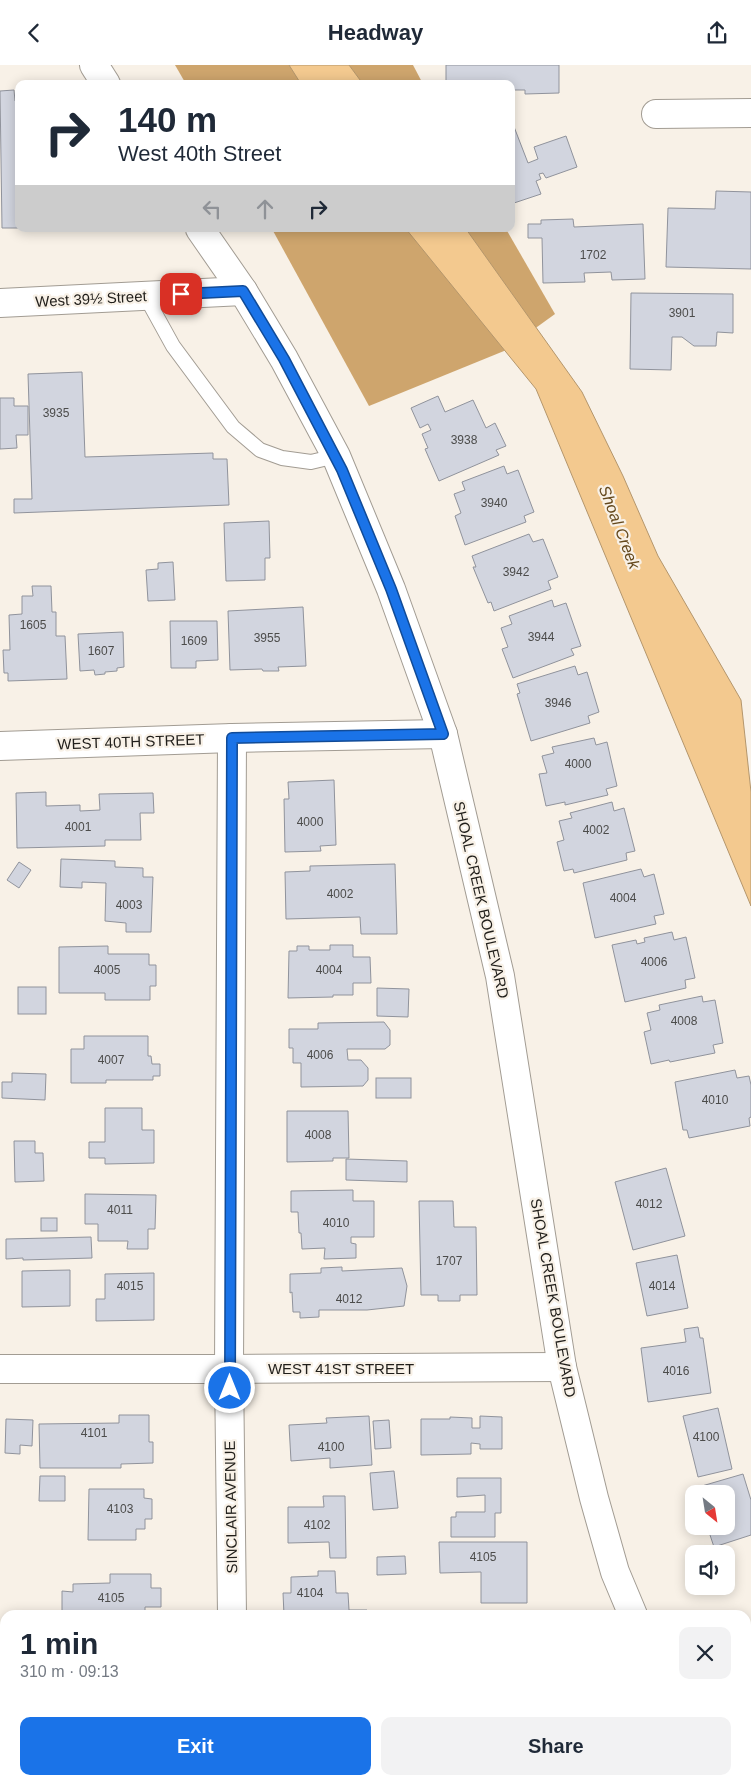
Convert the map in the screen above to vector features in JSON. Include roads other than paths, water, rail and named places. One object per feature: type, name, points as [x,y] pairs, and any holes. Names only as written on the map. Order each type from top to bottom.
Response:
[{"type":"street","points":[[94,65],[103,80]]},
{"type":"street","points":[[656,114],[751,113]]},
{"type":"street","name":"SHOAL CREEK BOULEVARD","points":[[202,232],[243,291],[284,359],[336,456],[391,589],[443,734],[500,976],[562,1367],[594,1498],[612,1562],[632,1610]]},
{"type":"street","name":"West 39½ Street","points":[[0,303],[243,291]]},
{"type":"street","name":"WEST 40TH STREET","points":[[0,747],[232,738],[443,734]]},
{"type":"street","name":"SINCLAIR AVENUE","points":[[232,738],[229,1369],[232,1610]]},
{"type":"street","name":"WEST 41ST STREET","points":[[0,1369],[562,1367]]},
{"type":"lane","points":[[146,297],[172,346],[233,427],[260,450],[282,458],[311,462],[336,456]]},
{"type":"water","points":[[289,65],[349,65],[360,80],[298,80]]},
{"type":"water","name":"Shoal Creek","points":[[408,232],[468,232],[582,392],[623,476],[658,556],[741,700],[751,792],[751,906],[536,389]]}]
